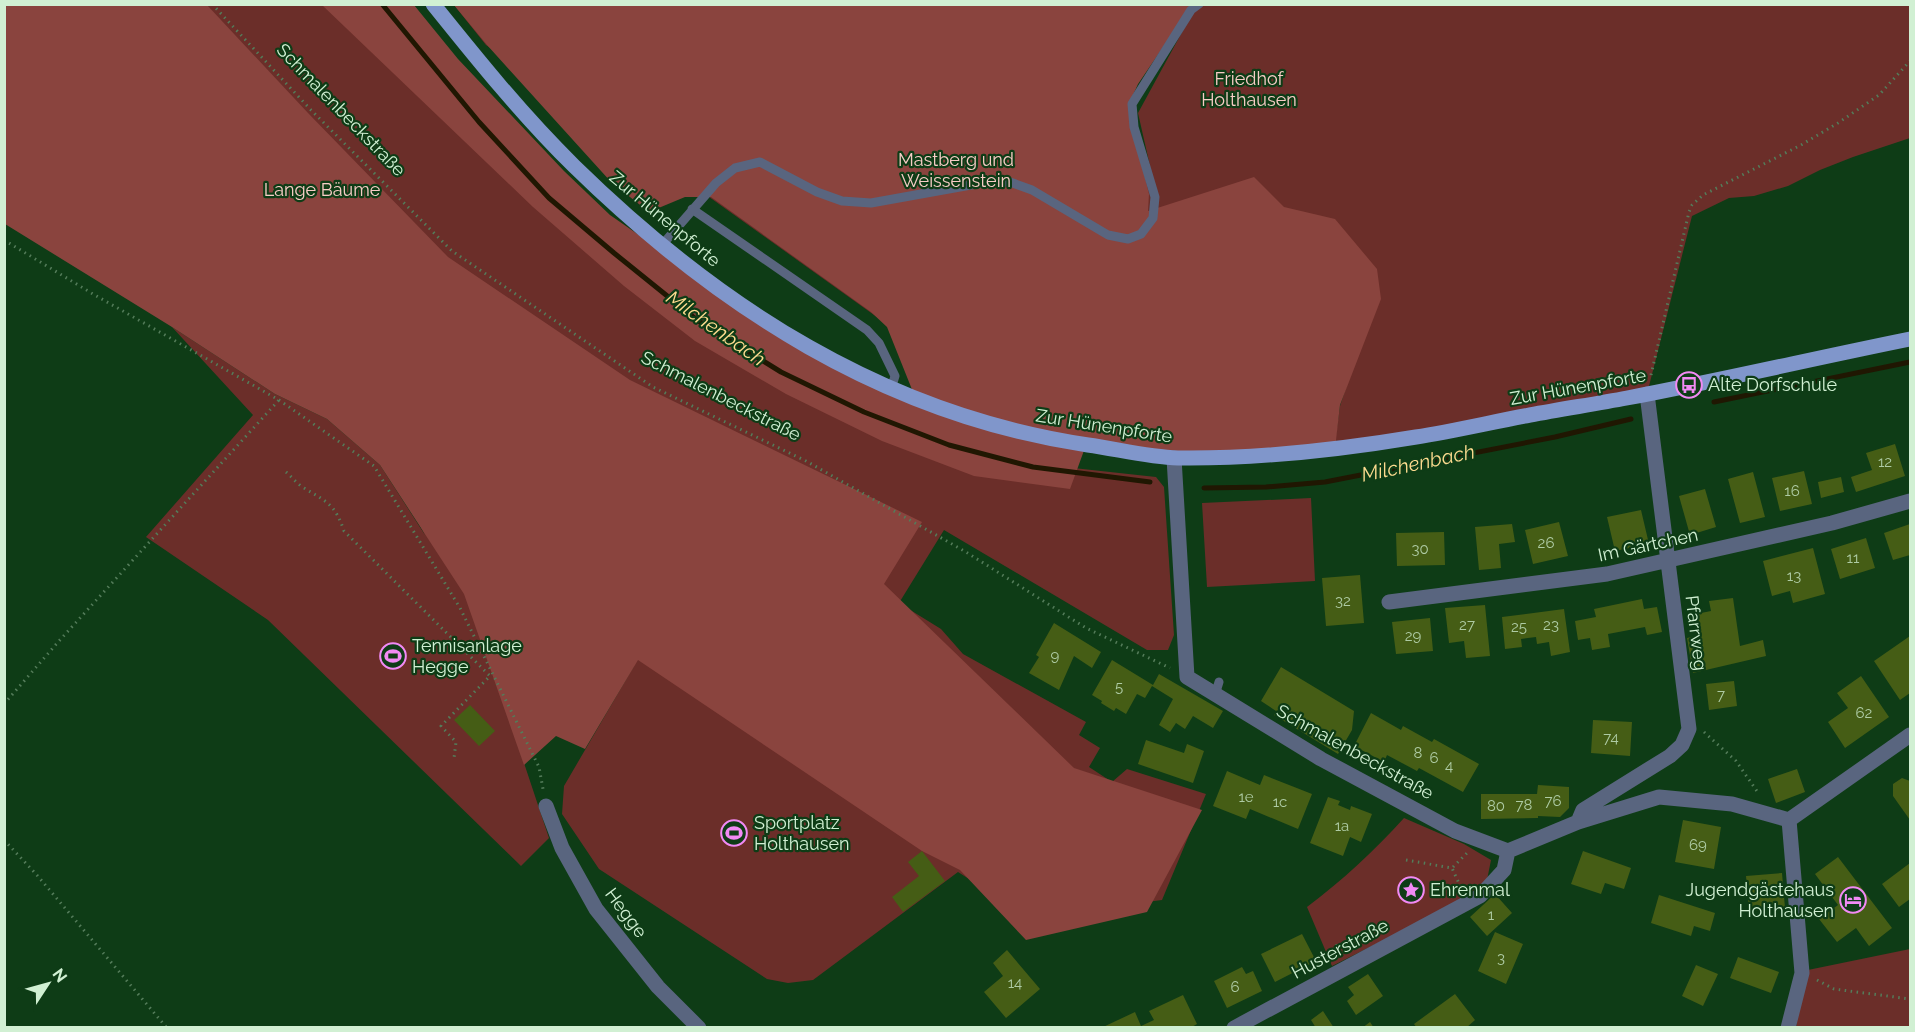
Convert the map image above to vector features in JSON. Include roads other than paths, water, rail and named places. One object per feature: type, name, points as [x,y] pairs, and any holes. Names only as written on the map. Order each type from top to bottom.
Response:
[{"type":"main road","name":"Zur Hünenpforte","points":[[433,4],[474,54],[571,163],[662,245],[719,290],[777,329],[840,366],[893,382],[977,421],[1045,439],[1174,458],[1264,455],[1344,447],[1417,437],[1647,394],[1911,339]]},
{"type":"street","name":"Pfarrweg","points":[[1578,822],[1583,810],[1670,756],[1682,745],[1689,729],[1647,394]]},
{"type":"street","name":"Schmalenbeckstraße","points":[[1174,458],[1187,677],[1217,688],[1321,759],[1455,831],[1508,851]]},
{"type":"street","name":"Im Gärtchen","points":[[1389,603],[1563,580],[1668,562],[1832,524],[1911,501]]},
{"type":"street","points":[[1790,820],[1911,735]]},
{"type":"street","points":[[1508,851],[1578,822],[1659,797],[1732,804],[1790,820]]},
{"type":"street","name":"Hegge","points":[[546,806],[562,848],[596,909],[658,987],[699,1028]]},
{"type":"street","points":[[1788,1028],[1802,973],[1790,820]]},
{"type":"street","name":"Husterstraße","points":[[1234,1028],[1480,896],[1504,870],[1508,851]]},
{"type":"lane","points":[[662,245],[716,183],[735,168],[760,162],[817,192],[842,201],[871,203],[982,183],[1010,182],[1032,190],[1108,235],[1128,239],[1141,234],[1153,218],[1155,196],[1134,127],[1132,104],[1191,10],[1199,4]]},
{"type":"lane","points":[[692,209],[867,330],[879,343],[893,382]]},
{"type":"waterway","name":"Milchenbach","points":[[382,4],[479,122],[549,198],[697,320],[781,372],[864,412],[949,445],[1033,467],[1150,482]]},
{"type":"waterway","name":"Milchenbach","points":[[1714,402],[1910,362]]},
{"type":"waterway","name":"Milchenbach","points":[[1204,488],[1266,487],[1325,482],[1555,437],[1631,419]]},
{"type":"place","name":"Alte Dorfschule","points":[[1689,385]]},
{"type":"place","name":"Tennisanlage Hegge","points":[[393,656]]},
{"type":"place","name":"Sportplatz Holthausen","points":[[734,833]]},
{"type":"place","name":"Ehrenmal","points":[[1411,890]]},
{"type":"place","name":"Jugendgästehaus Holthausen","points":[[1853,900]]},
{"type":"park label","name":"Friedhof Holthausen","points":[[1249,89]]},
{"type":"park label","name":"Mastberg und Weissenstein","points":[[956,170]]},
{"type":"park label","name":"Lange Bäume","points":[[322,190]]}]
